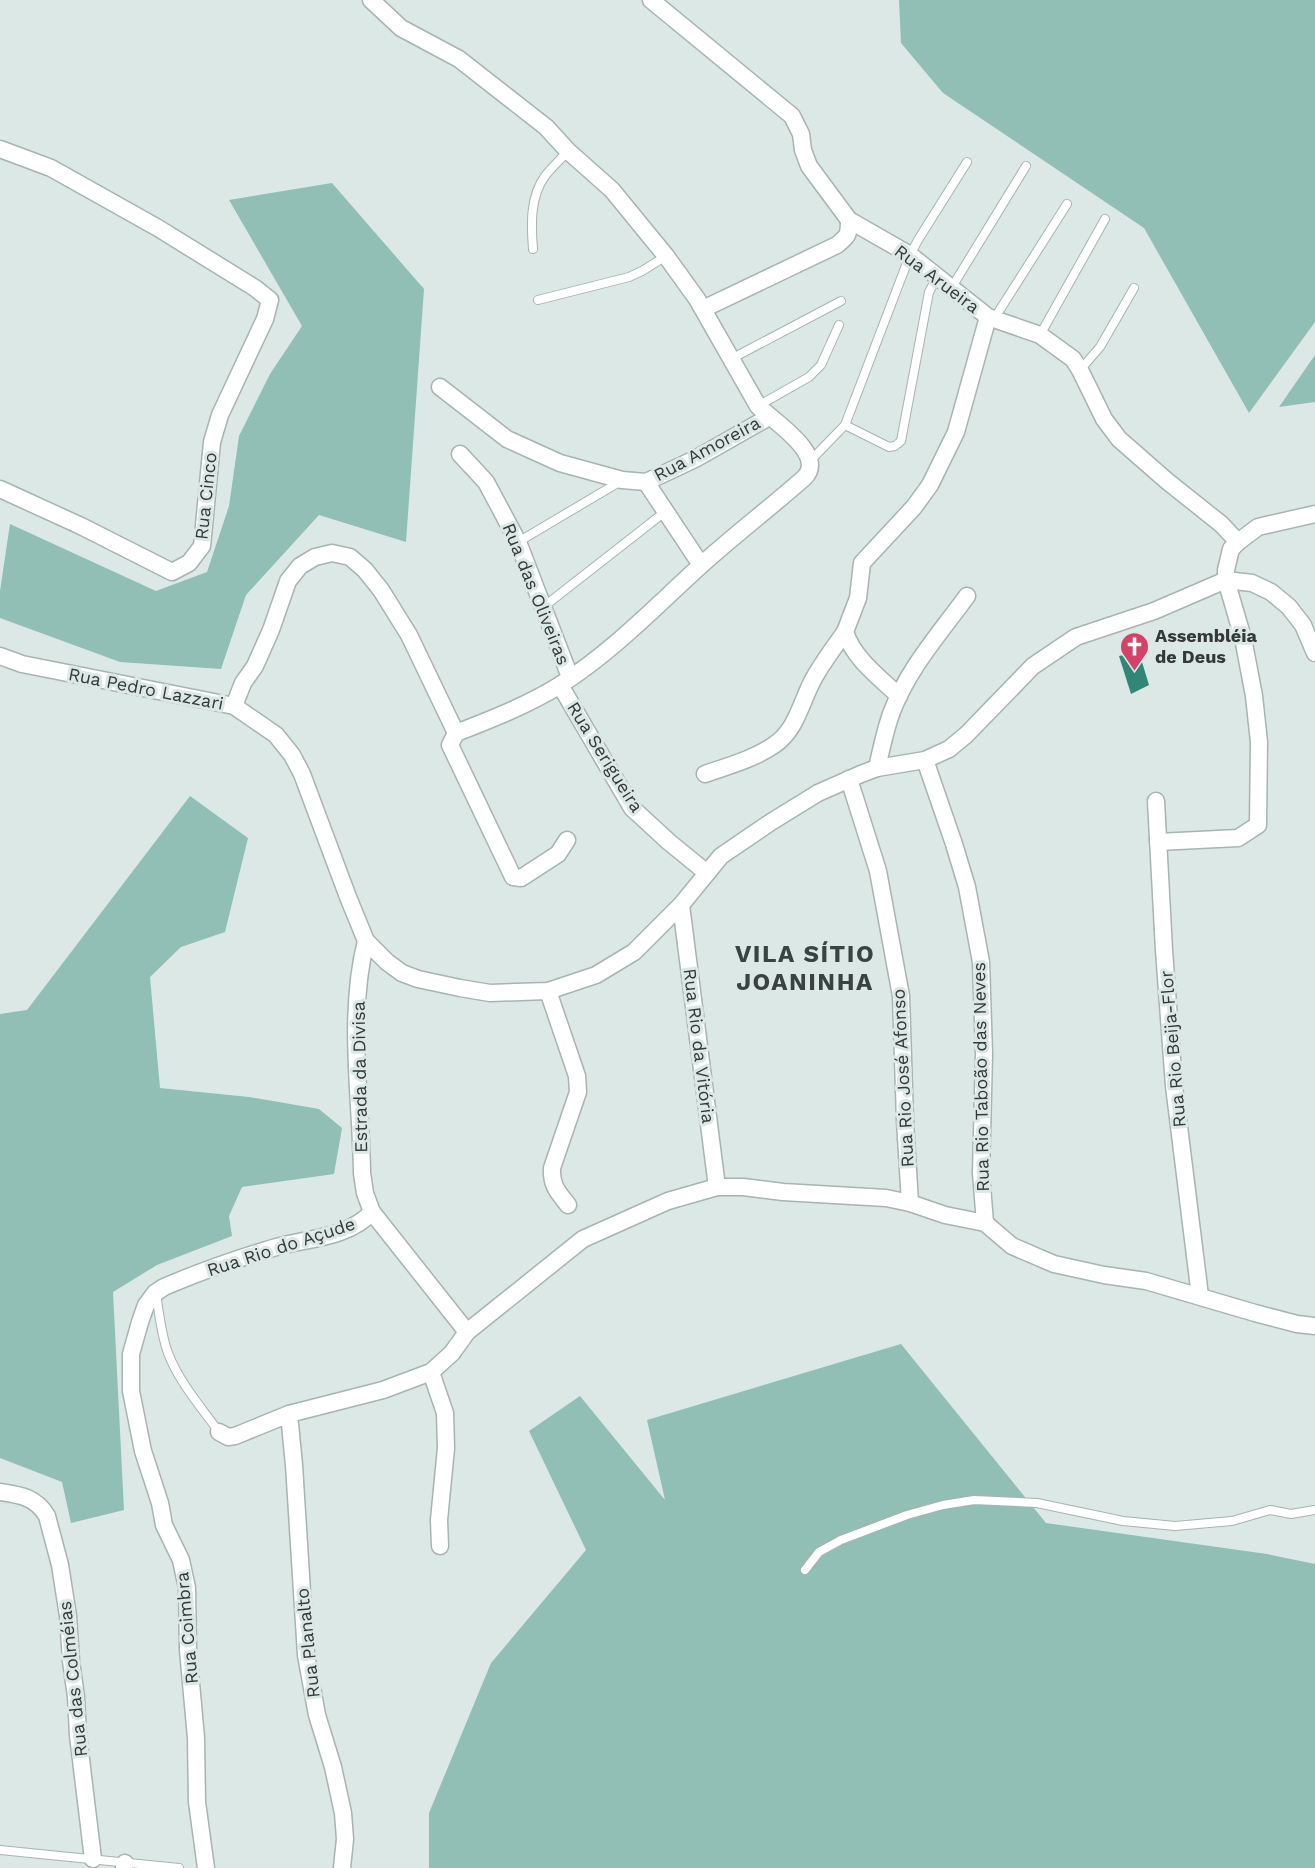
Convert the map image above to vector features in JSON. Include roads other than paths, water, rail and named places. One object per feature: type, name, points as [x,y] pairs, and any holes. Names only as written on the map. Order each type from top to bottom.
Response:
[{"type":"street","points":[[371,0],[401,28],[459,59],[546,127],[568,151],[612,190],[666,256],[703,309],[763,411],[774,419],[807,453],[812,466],[804,478],[701,565],[618,642],[565,681],[505,713],[456,733],[450,745],[513,877],[521,878],[558,854],[567,840]]},
{"type":"street","name":"Rua Arueira","points":[[651,0],[792,116],[801,134],[803,150],[809,166],[849,220],[910,255],[991,318],[1040,335],[1073,359],[1104,419],[1119,439],[1221,524],[1238,542]]},
{"type":"street","name":"Rua Cinco","points":[[0,149],[51,168],[158,228],[255,288],[270,300],[265,319],[220,415],[212,442],[202,546],[189,563],[172,572],[81,526],[2,494]]},
{"type":"street","points":[[703,309],[837,246],[849,233],[849,220]]},
{"type":"street","points":[[705,774],[757,755],[775,744],[789,730],[800,712],[812,681],[845,632],[858,598],[862,563],[914,507],[930,485],[956,432],[991,318]]},
{"type":"street","points":[[440,387],[507,439],[560,463],[622,480],[646,482],[701,565]]},
{"type":"street","name":"Rua Amoreira","points":[[646,482],[695,459],[763,411]]},
{"type":"street","name":"Rua das Oliveiras","points":[[460,454],[486,482],[518,542],[565,681]]},
{"type":"street","points":[[1158,842],[1238,838],[1258,825],[1259,742],[1254,696],[1243,638],[1226,580],[1226,570],[1232,549],[1258,527],[1315,514]]},
{"type":"street","points":[[234,706],[243,683],[255,666],[271,630],[288,581],[300,566],[315,557],[332,553],[350,557],[365,570],[381,590],[409,635],[456,733]]},
{"type":"street","points":[[366,941],[402,973],[418,979],[490,993],[548,991],[596,975],[634,952],[681,905],[721,856],[818,793],[877,768],[925,760],[949,749],[966,735],[1033,666],[1076,637],[1154,611],[1226,580],[1252,583],[1271,591],[1289,607],[1303,625],[1315,653]]},
{"type":"street","points":[[877,768],[884,736],[899,696],[926,651],[967,596]]},
{"type":"street","points":[[845,632],[850,647],[899,696]]},
{"type":"street","name":"Rua Pedro Lazzari","points":[[0,656],[22,664],[234,706],[276,735],[292,755],[302,774],[366,941]]},
{"type":"street","name":"Rua Serigueira","points":[[565,681],[633,808],[707,873]]},
{"type":"street","name":"Rua Rio Taboão das Neves","points":[[925,760],[967,887],[981,962],[984,1054],[981,1173],[985,1223]]},
{"type":"street","name":"Rua Rio José Afonso","points":[[849,779],[878,871],[901,996],[910,1203]]},
{"type":"street","name":"Rua Rio Beija-Flor","points":[[1156,801],[1174,1086],[1200,1296]]},
{"type":"street","name":"Rua Rio da Vitória","points":[[681,905],[717,1187]]},
{"type":"street","name":"Estrada da Divisa","points":[[366,941],[361,968],[356,1030],[362,1173],[365,1193],[372,1212]]},
{"type":"street","points":[[548,991],[577,1076],[578,1092],[552,1168],[551,1179],[556,1190],[568,1205]]},
{"type":"street","points":[[219,1432],[228,1437],[235,1436],[289,1414],[383,1390],[431,1372],[452,1353],[467,1332],[583,1239],[668,1201],[717,1187],[743,1186],[783,1192],[886,1198],[910,1203],[945,1215],[985,1223],[1012,1246],[1054,1264],[1146,1281],[1297,1324],[1315,1326]]},
{"type":"street","points":[[372,1212],[467,1332]]},
{"type":"street","name":"Rua Rio do Açude","points":[[155,1293],[172,1284],[249,1255],[351,1228],[363,1222],[372,1212]]},
{"type":"street","name":"Rua Coimbra","points":[[155,1293],[146,1305],[131,1354],[131,1391],[143,1451],[160,1503],[164,1525],[181,1560],[187,1588],[188,1650],[196,1738],[197,1802],[206,1868]]},
{"type":"street","points":[[431,1372],[445,1413],[446,1448],[439,1520],[440,1546]]},
{"type":"street","name":"Rua Planalto","points":[[289,1414],[306,1655],[316,1715],[333,1767],[343,1813],[345,1839],[342,1868]]},
{"type":"street","name":"Rua das Colméias","points":[[0,1492],[22,1496],[39,1504],[47,1516],[58,1555],[68,1616],[78,1734],[93,1859]]},
{"type":"lane","points":[[532,249],[531,218],[536,194],[544,177],[568,151]]},
{"type":"lane","points":[[810,459],[845,425],[910,255],[967,162]]},
{"type":"lane","points":[[952,287],[1026,166]]},
{"type":"lane","points":[[991,318],[1066,204]]},
{"type":"lane","points":[[1040,335],[1105,219]]},
{"type":"lane","points":[[538,300],[629,277],[666,256]]},
{"type":"lane","points":[[845,425],[889,447],[901,441],[929,292],[938,276]]},
{"type":"lane","points":[[1080,370],[1097,353],[1134,288]]},
{"type":"lane","points":[[731,359],[841,301]]},
{"type":"lane","points":[[763,411],[809,377],[821,365],[839,326]]},
{"type":"lane","points":[[518,542],[622,480]]},
{"type":"lane","points":[[542,608],[666,511]]},
{"type":"lane","points":[[155,1293],[162,1331],[175,1369],[219,1432]]},
{"type":"lane","points":[[805,1570],[819,1552],[841,1540],[908,1515],[974,1500],[1036,1503],[1123,1521],[1175,1526],[1232,1521],[1270,1510],[1291,1514],[1315,1510]]},
{"type":"lane","points":[[0,1850],[93,1859],[124,1865],[179,1868]]},
{"type":"place","name":"Assembléia de Deus","points":[[1134,672]]},
{"type":"district","name":"VILA SÍTIO JOANINHA","points":[[805,968]]}]
